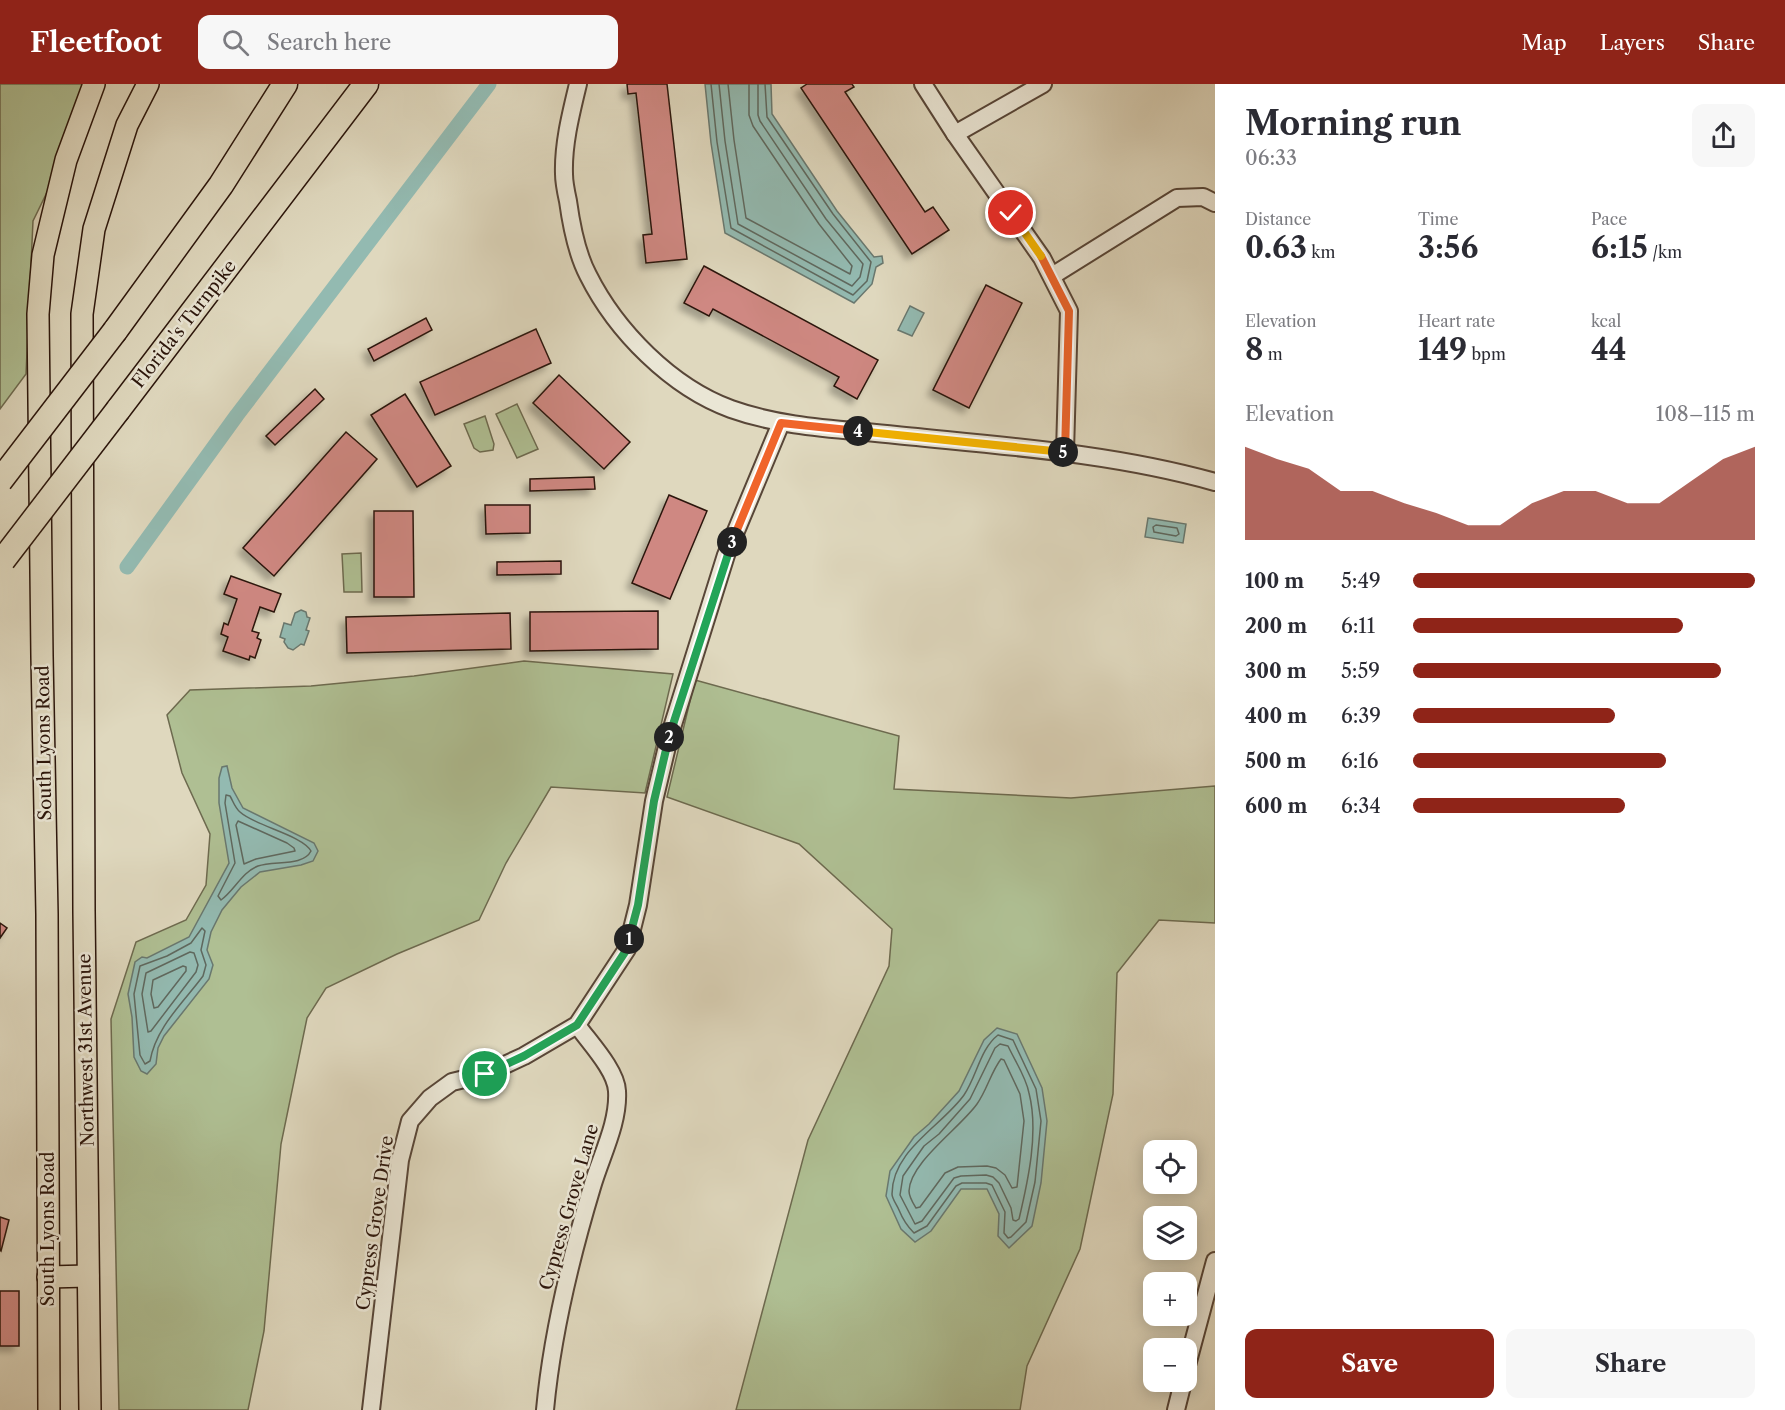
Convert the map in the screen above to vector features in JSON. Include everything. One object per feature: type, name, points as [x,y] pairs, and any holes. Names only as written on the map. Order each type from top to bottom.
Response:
[{"type":"highway","points":[[0,481],[115,331],[220,185],[285,84]]},
{"type":"highway","name":"Florida's Turnpike","points":[[1,562],[366,84]]},
{"type":"main road","name":"South Lyons Road","points":[[49,1410],[48,914],[42,666],[38,314],[43,255],[66,160],[94,84]]},
{"type":"main road","name":"Northwest 31st Avenue","points":[[90,1410],[82,314],[94,229],[127,125],[148,84]]},
{"type":"main road","points":[[48,1277],[88,1276]]},
{"type":"street","points":[[578,84],[570,118],[564,174],[571,222],[587,274],[619,324],[648,356],[687,386],[730,408],[781,423],[1065,452],[1185,474],[1215,482]]},
{"type":"street","points":[[923,84],[955,134],[1042,258],[1069,311],[1065,452]]},
{"type":"street","points":[[955,134],[1043,84]]},
{"type":"street","points":[[1052,276],[1177,198],[1203,197],[1215,203]]},
{"type":"street","name":"Cypress Grove Drive","points":[[371,1410],[400,1160],[410,1121],[430,1098],[452,1082],[485,1074],[524,1056],[577,1025],[627,949],[638,905],[654,801],[669,734],[726,555],[781,423]]},
{"type":"street","name":"Cypress Grove Lane","points":[[545,1410],[563,1293],[592,1187],[616,1112],[617,1088],[606,1063],[577,1025]]},
{"type":"street","points":[[1194,1338],[1215,1262]]},
{"type":"street","points":[[1176,1410],[1180,1392]]},
{"type":"green space","points":[[0,84],[100,84],[33,221],[26,374],[0,409]]},
{"type":"green space","points":[[517,404],[538,449],[517,458],[496,414]]},
{"type":"green space","points":[[485,416],[494,444],[493,450],[480,452],[474,448],[464,424]]},
{"type":"green space","points":[[361,553],[362,592],[344,592],[342,554]]},
{"type":"green space","points":[[524,661],[673,674],[645,793],[551,787],[506,863],[479,920],[397,954],[326,988],[307,1018],[281,1144],[264,1331],[248,1410],[119,1410],[111,1019],[136,942],[186,920],[206,885],[210,834],[182,773],[167,715],[190,690],[311,686],[414,676]]},
{"type":"green space","points":[[695,680],[899,736],[894,789],[1071,798],[1215,786],[1215,923],[1159,920],[1117,973],[1113,1094],[1080,1249],[1027,1366],[1020,1410],[736,1410],[808,1140],[889,966],[892,929],[799,844],[667,797]]},
{"type":"water","points":[[705,84],[771,84],[772,114],[837,211],[874,257],[882,256],[883,263],[876,267],[872,284],[854,303],[725,233],[711,143]]},
{"type":"water","points":[[910,306],[924,313],[912,336],[898,330]]},
{"type":"water","points":[[1148,518],[1186,524],[1183,543],[1145,537]]},
{"type":"water","points":[[301,610],[306,612],[307,617],[310,618],[306,630],[309,631],[304,645],[301,644],[293,650],[288,648],[284,642],[285,639],[280,637],[284,623],[291,625],[295,613]]},
{"type":"water","points":[[227,766],[232,788],[243,808],[314,843],[318,851],[313,861],[260,872],[241,887],[222,910],[211,932],[207,950],[213,965],[209,979],[164,1036],[158,1048],[156,1064],[147,1074],[141,1071],[134,1057],[132,1017],[128,994],[135,962],[189,937],[229,863],[219,803],[219,778],[222,767]]},
{"type":"water","points":[[997,1028],[1017,1034],[1042,1088],[1047,1121],[1041,1183],[1032,1226],[1009,1248],[998,1236],[999,1214],[987,1189],[961,1189],[931,1231],[915,1242],[901,1229],[886,1196],[890,1171],[914,1137],[959,1091],[984,1040]]},
{"type":"building","points":[[627,84],[667,84],[687,259],[646,263],[643,235],[652,234],[636,93],[628,94]]},
{"type":"building","points":[[807,84],[852,84],[854,87],[845,92],[925,212],[933,207],[949,230],[912,254],[801,88]]},
{"type":"building","points":[[704,266],[878,360],[857,399],[834,386],[839,377],[713,309],[709,316],[684,303]]},
{"type":"building","points":[[986,285],[1022,303],[969,408],[933,390]]},
{"type":"building","points":[[426,318],[432,330],[374,361],[368,349]]},
{"type":"building","points":[[536,329],[551,363],[435,415],[420,382]]},
{"type":"building","points":[[559,375],[630,442],[604,469],[533,403]]},
{"type":"building","points":[[315,389],[324,399],[275,445],[266,436]]},
{"type":"building","points":[[405,394],[451,466],[417,487],[371,415]]},
{"type":"building","points":[[346,432],[377,459],[274,576],[243,548]]},
{"type":"building","points":[[594,477],[595,489],[530,491],[530,479]]},
{"type":"building","points":[[669,495],[707,511],[670,599],[632,583]]},
{"type":"building","points":[[485,505],[530,505],[530,533],[486,534]]},
{"type":"building","points":[[374,511],[413,511],[414,597],[374,597]]},
{"type":"building","points":[[561,561],[561,574],[497,575],[497,562]]},
{"type":"building","points":[[231,576],[281,594],[274,612],[260,607],[252,631],[259,633],[257,638],[261,640],[255,658],[250,656],[249,660],[223,651],[228,637],[221,634],[224,623],[228,625],[237,599],[224,594]]},
{"type":"building","points":[[658,611],[658,649],[530,651],[530,612]]},
{"type":"building","points":[[510,613],[511,649],[347,653],[346,617]]},
{"type":"building","points":[[0,923],[7,928],[0,938]]},
{"type":"building","points":[[0,1217],[9,1220],[1,1251],[0,1250]]},
{"type":"building","points":[[0,1291],[19,1291],[19,1346],[0,1346]]},
{"type":"waterway","points":[[127,567],[237,415],[489,84]]},
{"type":"route","points":[[485,1074],[524,1056],[577,1025],[627,949],[638,905],[654,801],[669,734],[726,555],[781,423],[1065,452],[1069,311],[1042,258],[1011,213]]}]
